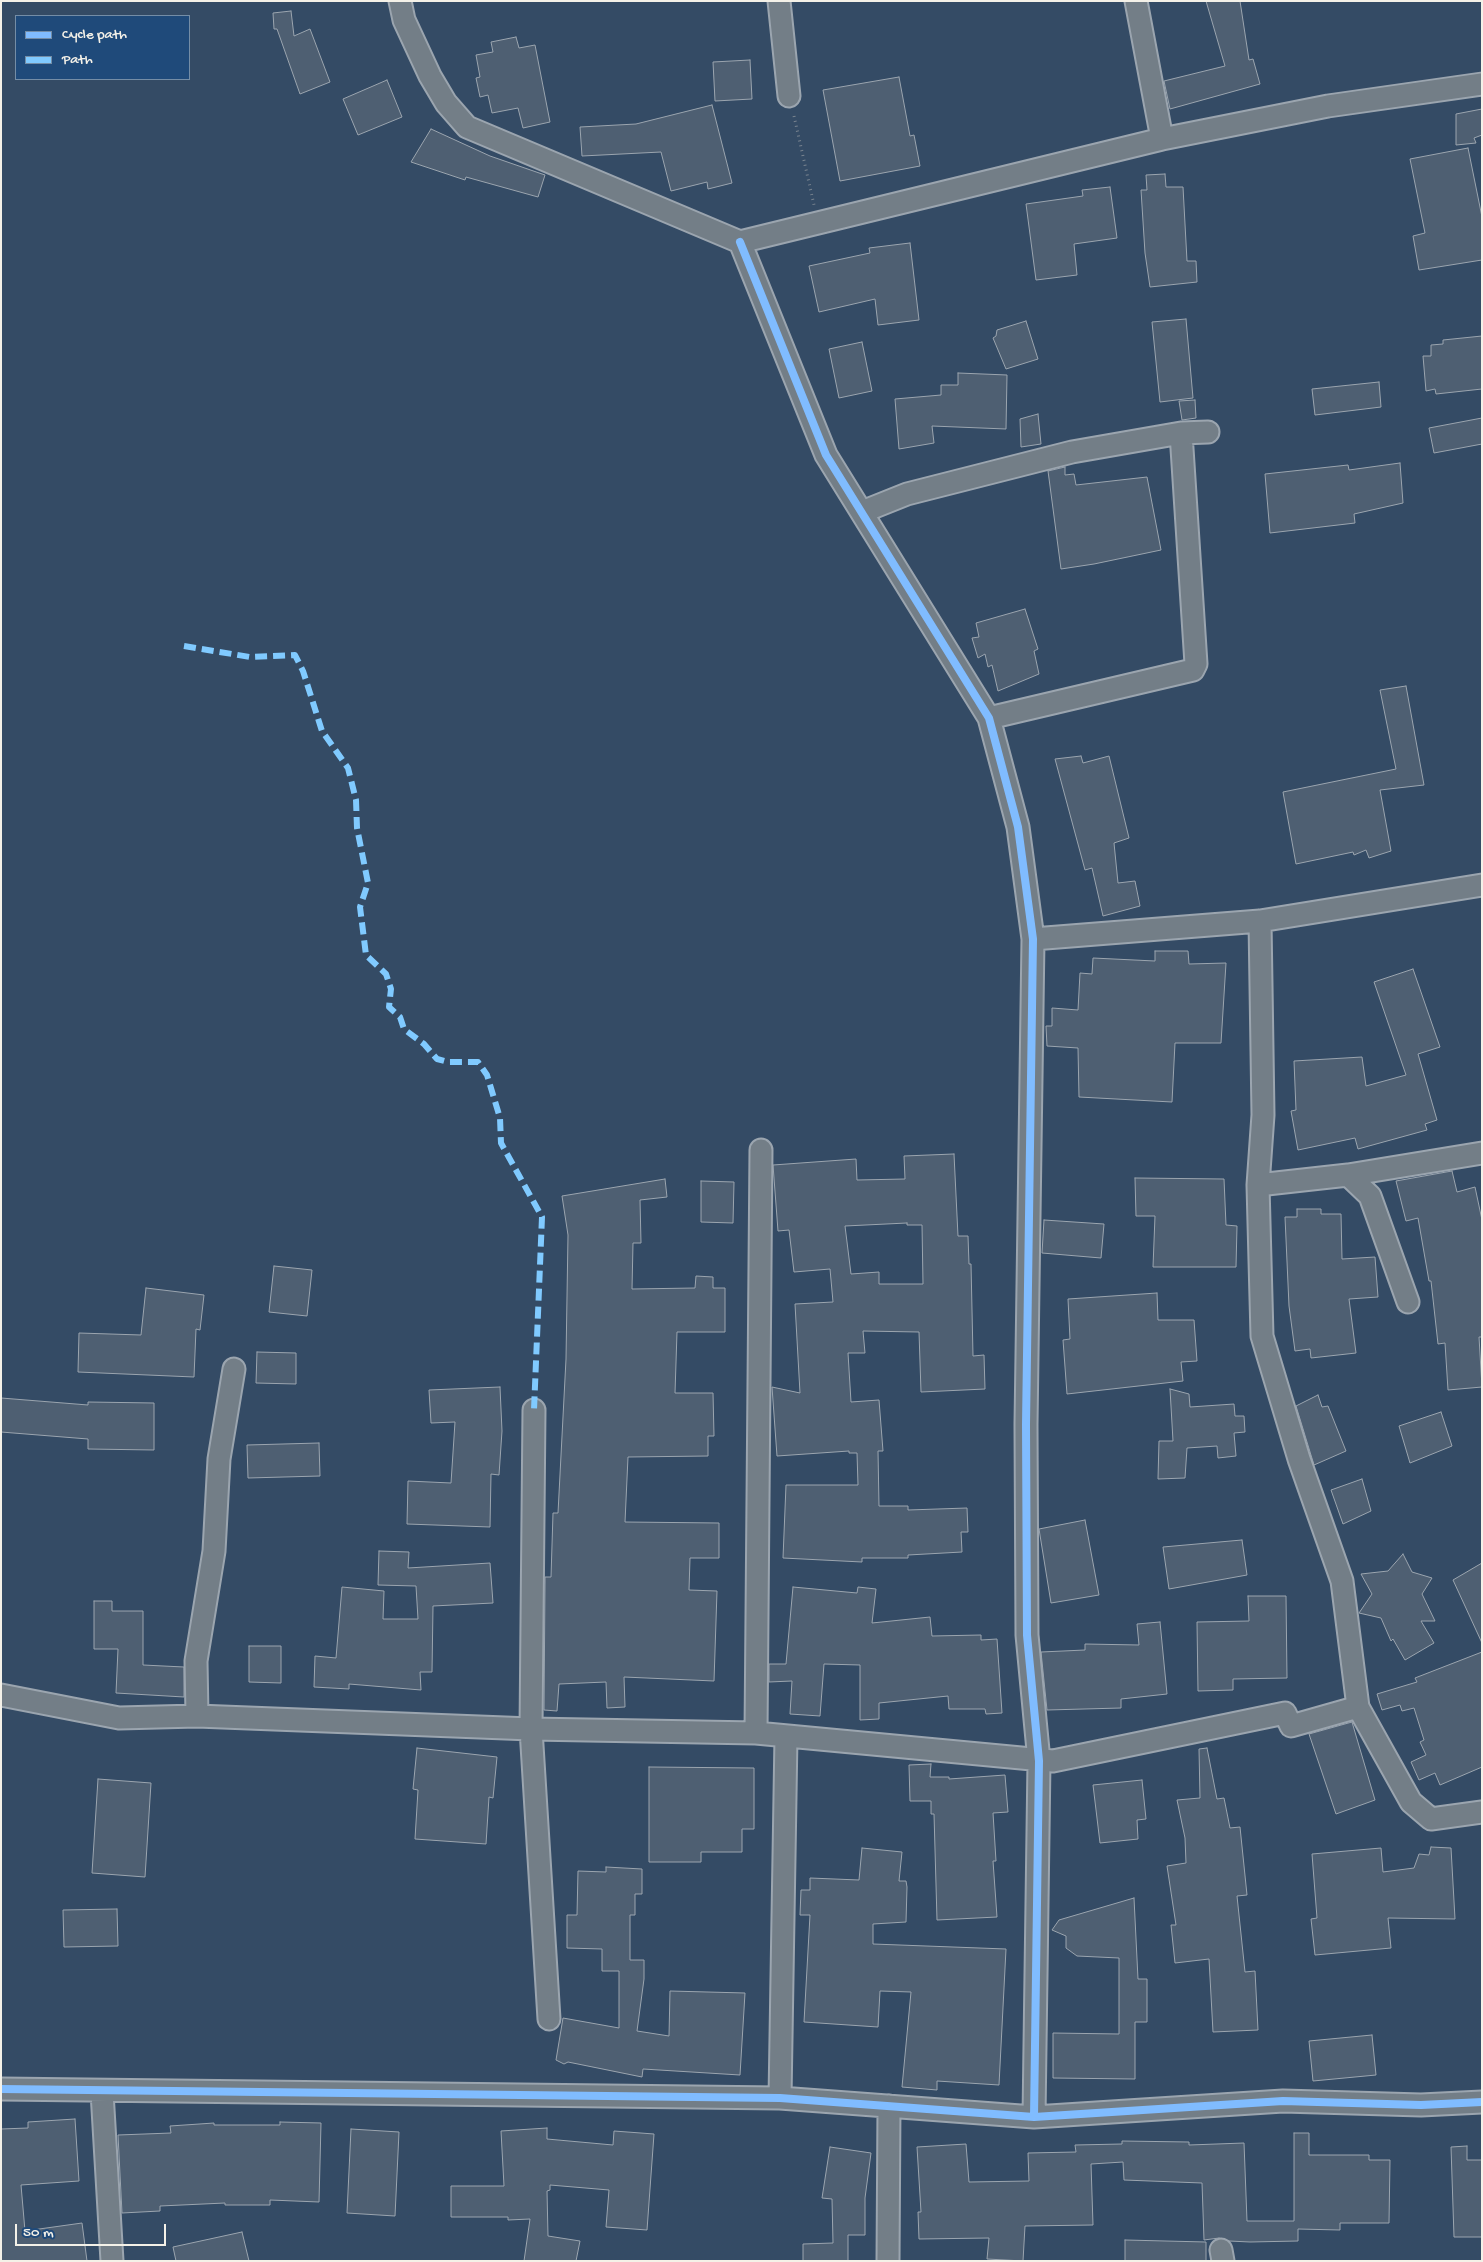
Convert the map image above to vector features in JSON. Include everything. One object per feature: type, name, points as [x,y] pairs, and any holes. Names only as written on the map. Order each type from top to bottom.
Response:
[{"type":"street","points":[[400,1],[404,20],[430,76],[446,103],[467,127],[740,242],[1162,139],[1328,106],[1482,84]]},
{"type":"street","points":[[779,1],[789,96]]},
{"type":"street","points":[[1136,1],[1162,139]]},
{"type":"street","points":[[740,242],[826,455],[989,718],[1018,827],[1033,940],[1026,1424],[1027,1635],[1039,1761],[1034,2118]]},
{"type":"street","points":[[862,512],[908,494],[1063,454],[1181,433],[1208,432]]},
{"type":"street","points":[[989,718],[1193,670],[1196,664],[1181,433]]},
{"type":"street","points":[[1033,940],[1260,921],[1482,885]]},
{"type":"street","points":[[1260,921],[1263,1115],[1258,1184],[1262,1336],[1298,1459],[1342,1581],[1358,1707],[1411,1802],[1431,1819],[1482,1812]]},
{"type":"street","points":[[756,1733],[761,1150]]},
{"type":"street","points":[[1258,1184],[1348,1175],[1482,1152]]},
{"type":"street","points":[[1348,1175],[1370,1196],[1408,1302]]},
{"type":"street","points":[[197,1716],[233,1373]]},
{"type":"street","points":[[534,1410],[531,1729],[549,2019]]},
{"type":"street","points":[[1,1695],[119,1718],[197,1716],[531,1729],[756,1733],[1039,1761],[1053,1761],[1285,1712],[1292,1726],[1358,1707]]},
{"type":"street","points":[[780,2098],[786,1736]]},
{"type":"street","points":[[1,2089],[102,2092],[780,2098],[1034,2118],[1283,2101],[1421,2105],[1482,2102]]},
{"type":"street","points":[[102,2092],[112,2261]]},
{"type":"street","points":[[888,2261],[889,2106]]},
{"type":"path","points":[[789,96],[818,222]]},
{"type":"building","points":[[1206,1],[1240,1],[1249,60],[1253,59],[1260,84],[1170,109],[1164,81],[1225,66]]},
{"type":"building","points":[[291,11],[294,36],[310,29],[330,82],[300,94],[277,29],[274,29],[273,13]]},
{"type":"building","points":[[516,37],[519,48],[535,45],[550,122],[523,128],[518,108],[492,113],[488,95],[480,97],[476,78],[480,77],[476,55],[493,52],[491,42]]},
{"type":"building","points":[[750,60],[752,99],[715,101],[713,62]]},
{"type":"building","points":[[899,77],[910,136],[914,135],[920,166],[840,181],[823,90]]},
{"type":"building","points":[[387,80],[402,117],[358,135],[343,99]]},
{"type":"building","points":[[712,105],[732,183],[708,189],[707,182],[671,191],[661,152],[582,156],[580,127],[636,124]]},
{"type":"building","points":[[1482,109],[1482,135],[1474,138],[1476,143],[1456,145],[1456,114]]},
{"type":"building","points":[[431,129],[490,156],[545,175],[538,197],[466,177],[465,180],[411,162]]},
{"type":"building","points":[[1468,148],[1482,217],[1482,260],[1419,270],[1413,236],[1425,233],[1410,159]]},
{"type":"building","points":[[1165,174],[1166,187],[1183,187],[1187,261],[1196,261],[1197,282],[1150,287],[1145,253],[1141,190],[1147,190],[1146,175]]},
{"type":"building","points":[[1110,187],[1117,238],[1074,244],[1077,275],[1036,280],[1026,204],[1083,196],[1082,190]]},
{"type":"building","points":[[910,243],[919,320],[878,325],[875,299],[819,312],[809,266],[870,253],[869,248]]},
{"type":"building","points":[[1186,319],[1193,398],[1160,402],[1152,322]]},
{"type":"building","points":[[1026,321],[1038,359],[1006,369],[993,338],[996,336],[997,330]]},
{"type":"building","points":[[1482,336],[1482,389],[1436,394],[1435,389],[1426,391],[1423,356],[1431,356],[1431,345],[1443,344],[1443,340]]},
{"type":"building","points":[[862,342],[872,391],[839,398],[829,349]]},
{"type":"building","points":[[958,373],[1007,375],[1006,429],[932,426],[934,443],[899,449],[895,399],[941,395],[941,385],[958,385]]},
{"type":"building","points":[[1379,382],[1381,407],[1315,415],[1312,389]]},
{"type":"building","points":[[1195,400],[1196,418],[1182,420],[1179,401]]},
{"type":"building","points":[[1038,414],[1041,444],[1021,447],[1020,419]]},
{"type":"building","points":[[1482,418],[1482,444],[1434,453],[1429,428]]},
{"type":"building","points":[[1400,463],[1403,503],[1354,514],[1355,523],[1270,533],[1265,474],[1348,465],[1349,470]]},
{"type":"building","points":[[1065,467],[1065,475],[1074,474],[1076,485],[1147,477],[1161,550],[1061,569],[1048,471]]},
{"type":"building","points":[[1025,609],[1038,649],[1034,651],[1039,674],[998,691],[992,665],[988,667],[985,654],[978,658],[972,638],[979,637],[976,623]]},
{"type":"building","points":[[1406,686],[1424,785],[1380,790],[1391,851],[1369,858],[1366,850],[1354,855],[1353,852],[1296,864],[1283,792],[1396,769],[1380,690]]},
{"type":"building","points":[[1081,756],[1083,763],[1109,756],[1129,838],[1114,843],[1118,883],[1135,881],[1140,906],[1103,916],[1092,868],[1085,870],[1055,759]]},
{"type":"building","points":[[1155,951],[1188,951],[1189,964],[1226,963],[1221,1043],[1175,1043],[1172,1102],[1079,1097],[1078,1048],[1047,1046],[1046,1026],[1052,1026],[1052,1008],[1078,1010],[1080,973],[1092,974],[1093,958],[1155,961]]},
{"type":"building","points":[[1413,969],[1440,1047],[1418,1054],[1437,1120],[1425,1124],[1427,1130],[1358,1149],[1355,1138],[1298,1150],[1291,1111],[1296,1110],[1294,1061],[1362,1057],[1366,1086],[1406,1075],[1374,982]]},
{"type":"building","points":[[954,1154],[958,1236],[968,1236],[969,1264],[971,1264],[973,1356],[984,1355],[985,1389],[921,1392],[919,1332],[863,1331],[865,1353],[848,1353],[851,1402],[879,1400],[883,1451],[878,1451],[879,1506],[908,1506],[908,1510],[967,1508],[968,1532],[961,1532],[962,1552],[908,1555],[908,1558],[862,1558],[862,1562],[783,1558],[786,1485],[858,1485],[857,1453],[849,1453],[849,1451],[777,1456],[772,1387],[800,1393],[795,1304],[833,1302],[830,1269],[794,1272],[789,1230],[778,1231],[773,1165],[856,1159],[857,1180],[905,1179],[904,1156]],"holes":[[[907,1223],[907,1225],[922,1225],[923,1284],[879,1284],[879,1272],[851,1274],[845,1226]]]},
{"type":"building","points":[[1452,1171],[1457,1192],[1475,1187],[1482,1220],[1482,1337],[1479,1337],[1482,1387],[1448,1390],[1445,1343],[1438,1344],[1431,1281],[1429,1281],[1418,1218],[1406,1221],[1396,1181]]},
{"type":"building","points":[[1135,1178],[1224,1179],[1226,1225],[1237,1226],[1236,1267],[1153,1267],[1155,1216],[1136,1216]]},
{"type":"building","points":[[665,1179],[667,1197],[640,1200],[641,1243],[633,1243],[632,1289],[695,1288],[696,1276],[713,1277],[713,1288],[725,1288],[725,1332],[677,1332],[675,1393],[713,1393],[714,1436],[708,1436],[708,1456],[628,1457],[625,1522],[719,1523],[719,1558],[690,1558],[689,1590],[717,1591],[714,1681],[624,1677],[625,1707],[607,1708],[606,1682],[559,1684],[557,1711],[544,1710],[545,1577],[551,1577],[553,1513],[558,1513],[566,1359],[568,1235],[562,1196]]},
{"type":"building","points":[[701,1181],[734,1182],[733,1223],[701,1222]]},
{"type":"building","points":[[1297,1209],[1321,1209],[1321,1214],[1341,1214],[1342,1259],[1375,1257],[1378,1297],[1349,1299],[1356,1353],[1311,1358],[1310,1349],[1295,1351],[1289,1306],[1285,1217],[1297,1217]]},
{"type":"building","points":[[1044,1220],[1104,1224],[1101,1258],[1042,1253]]},
{"type":"building","points":[[274,1266],[312,1270],[307,1316],[269,1312]]},
{"type":"building","points":[[146,1288],[204,1295],[200,1330],[196,1329],[194,1377],[78,1372],[79,1333],[141,1335]]},
{"type":"building","points":[[1157,1293],[1158,1320],[1194,1320],[1197,1361],[1181,1362],[1183,1381],[1067,1394],[1063,1340],[1070,1339],[1068,1299]]},
{"type":"building","points":[[257,1352],[296,1353],[296,1384],[256,1383]]},
{"type":"building","points":[[500,1387],[502,1431],[499,1475],[491,1474],[490,1527],[407,1524],[408,1481],[451,1483],[455,1422],[431,1423],[429,1390]]},
{"type":"building","points":[[1170,1389],[1189,1394],[1190,1407],[1234,1404],[1235,1416],[1244,1416],[1245,1432],[1234,1433],[1236,1456],[1218,1458],[1217,1446],[1187,1448],[1185,1478],[1158,1479],[1159,1441],[1173,1441]]},
{"type":"building","points":[[1318,1395],[1322,1407],[1328,1406],[1346,1451],[1314,1465],[1296,1406]]},
{"type":"building","points":[[1,1398],[88,1405],[88,1402],[154,1403],[154,1450],[88,1449],[88,1439],[1,1432]]},
{"type":"building","points":[[1441,1412],[1452,1446],[1410,1463],[1399,1426]]},
{"type":"building","points":[[319,1443],[320,1476],[248,1478],[247,1445]]},
{"type":"building","points":[[1362,1479],[1371,1511],[1343,1524],[1331,1490]]},
{"type":"building","points":[[1085,1520],[1099,1595],[1051,1603],[1039,1529]]},
{"type":"building","points":[[1242,1540],[1247,1575],[1169,1589],[1163,1547]]},
{"type":"building","points":[[379,1551],[409,1552],[408,1568],[490,1563],[493,1603],[433,1606],[432,1672],[420,1672],[421,1690],[349,1684],[349,1689],[314,1687],[315,1656],[336,1658],[342,1587],[384,1591],[383,1619],[418,1619],[416,1586],[378,1585]]},
{"type":"building","points":[[1403,1554],[1412,1572],[1432,1578],[1422,1594],[1435,1621],[1421,1621],[1434,1643],[1405,1660],[1393,1639],[1391,1641],[1381,1618],[1359,1613],[1372,1594],[1361,1574],[1388,1571]]},
{"type":"building","points":[[1482,1563],[1482,1643],[1453,1580]]},
{"type":"building","points":[[793,1587],[857,1593],[858,1587],[876,1589],[872,1623],[930,1617],[932,1636],[981,1635],[981,1640],[997,1639],[1002,1713],[986,1714],[985,1709],[949,1709],[948,1696],[879,1703],[879,1719],[860,1720],[860,1665],[824,1664],[820,1716],[790,1714],[792,1681],[769,1682],[769,1664],[786,1664]]},
{"type":"building","points":[[1248,1596],[1286,1596],[1287,1678],[1233,1679],[1233,1690],[1198,1691],[1197,1622],[1249,1621]]},
{"type":"building","points":[[94,1601],[112,1601],[112,1611],[143,1611],[143,1665],[184,1667],[184,1697],[116,1693],[118,1649],[94,1649]]},
{"type":"building","points":[[1160,1622],[1167,1694],[1121,1699],[1121,1708],[1047,1710],[1041,1652],[1085,1650],[1085,1644],[1139,1645],[1137,1624]]},
{"type":"building","points":[[249,1646],[281,1646],[281,1683],[249,1682]]},
{"type":"building","points":[[1482,1652],[1482,1767],[1440,1785],[1435,1773],[1419,1780],[1411,1762],[1426,1755],[1420,1742],[1424,1740],[1414,1708],[1402,1711],[1400,1705],[1382,1710],[1377,1694],[1417,1682],[1415,1678]]},
{"type":"building","points":[[1352,1722],[1375,1800],[1336,1814],[1309,1734]]},
{"type":"building","points":[[417,1748],[497,1757],[493,1798],[489,1797],[486,1844],[415,1839],[418,1790],[413,1789]]},
{"type":"building","points":[[1207,1748],[1217,1799],[1224,1798],[1230,1828],[1240,1827],[1247,1895],[1237,1896],[1245,1972],[1255,1971],[1258,2030],[1213,2032],[1209,1959],[1175,1963],[1171,1925],[1176,1925],[1167,1866],[1186,1863],[1185,1838],[1177,1800],[1200,1798],[1199,1749]]},
{"type":"building","points":[[931,1764],[930,1777],[949,1777],[949,1779],[1005,1775],[1008,1812],[993,1813],[996,1861],[993,1861],[997,1917],[937,1920],[934,1814],[931,1814],[931,1801],[910,1801],[909,1765]]},
{"type":"building","points":[[649,1767],[754,1768],[754,1829],[742,1829],[742,1852],[701,1852],[701,1862],[649,1862]]},
{"type":"building","points":[[98,1779],[151,1783],[145,1877],[92,1873]]},
{"type":"building","points":[[1142,1780],[1146,1819],[1137,1820],[1138,1839],[1100,1843],[1093,1785]]},
{"type":"building","points":[[1431,1847],[1451,1848],[1455,1919],[1388,1918],[1391,1948],[1315,1955],[1311,1919],[1317,1918],[1312,1854],[1381,1848],[1383,1872],[1414,1868],[1419,1854],[1429,1855]]},
{"type":"building","points":[[862,1848],[902,1852],[899,1881],[906,1881],[907,1887],[906,1922],[873,1924],[873,1944],[1006,1949],[999,2085],[937,2081],[937,2090],[902,2087],[911,1992],[880,1991],[878,2027],[804,2022],[810,1915],[800,1915],[801,1890],[810,1890],[810,1878],[859,1880]]},
{"type":"building","points":[[606,1867],[642,1869],[642,1894],[635,1894],[635,1915],[630,1915],[630,1960],[644,1960],[644,1979],[637,2031],[669,2036],[670,1991],[745,1993],[740,2075],[643,2069],[642,2077],[568,2062],[564,2064],[556,2060],[563,2018],[619,2028],[619,1971],[602,1971],[602,1949],[567,1948],[567,1915],[577,1915],[578,1871],[606,1872]]},
{"type":"building","points":[[1134,1898],[1138,1979],[1147,1979],[1147,2022],[1135,2022],[1135,2079],[1053,2078],[1053,2033],[1119,2034],[1119,1958],[1077,1956],[1066,1948],[1066,1936],[1052,1930],[1059,1920]]},
{"type":"building","points":[[117,1909],[118,1946],[64,1947],[63,1910]]},
{"type":"building","points":[[1372,2035],[1376,2075],[1313,2081],[1309,2041]]},
{"type":"building","points":[[75,2119],[79,2181],[21,2185],[25,2231],[82,2223],[87,2261],[1,2261],[1,2129],[28,2128],[28,2122]]},
{"type":"building","points":[[280,2122],[321,2123],[319,2202],[270,2200],[270,2205],[225,2205],[225,2203],[160,2206],[160,2211],[122,2213],[118,2135],[171,2133],[170,2126],[214,2123],[214,2125],[280,2125]]},
{"type":"building","points":[[547,2128],[547,2139],[613,2145],[614,2131],[654,2134],[647,2230],[606,2227],[609,2190],[550,2185],[550,2190],[547,2191],[548,2236],[580,2241],[576,2261],[524,2261],[530,2219],[508,2220],[508,2217],[451,2217],[451,2186],[504,2186],[501,2131]]},
{"type":"building","points":[[351,2129],[399,2132],[395,2216],[347,2213]]},
{"type":"building","points":[[1294,2133],[1309,2133],[1309,2155],[1369,2155],[1369,2160],[1390,2160],[1389,2223],[1340,2223],[1340,2230],[1298,2229],[1298,2241],[1250,2242],[1229,2241],[1219,2238],[1204,2240],[1202,2183],[1124,2180],[1123,2162],[1091,2164],[1093,2225],[1025,2226],[1023,2261],[987,2259],[989,2238],[919,2239],[918,2212],[921,2212],[917,2147],[966,2144],[969,2182],[1029,2181],[1028,2153],[1076,2152],[1075,2145],[1122,2144],[1122,2141],[1189,2142],[1189,2145],[1244,2143],[1247,2221],[1294,2221]]},
{"type":"building","points":[[1467,2146],[1467,2160],[1482,2160],[1482,2237],[1454,2237],[1451,2147]]},
{"type":"building","points":[[830,2147],[871,2153],[865,2198],[865,2235],[848,2235],[848,2261],[803,2261],[803,2244],[833,2243],[832,2199],[822,2198]]},
{"type":"building","points":[[242,2232],[249,2261],[176,2261],[173,2247]]},
{"type":"building","points":[[1125,2240],[1206,2242],[1206,2261],[1125,2261]]},
{"type":"marked path","points":[[184,646],[250,657],[295,655],[303,671],[322,731],[348,768],[356,800],[357,828],[368,883],[360,907],[366,955],[386,974],[391,989],[389,1007],[400,1017],[404,1029],[424,1044],[437,1059],[448,1062],[478,1062],[487,1075],[500,1118],[501,1143],[542,1217],[534,1410]]},
{"type":"cycle path","points":[[740,242],[826,455],[989,718],[1018,827],[1033,939],[1026,1424],[1027,1635],[1039,1761],[1034,2117]]},
{"type":"cycle path","points":[[1,2089],[780,2098],[1034,2117],[1283,2101],[1421,2105],[1482,2102]]}]
